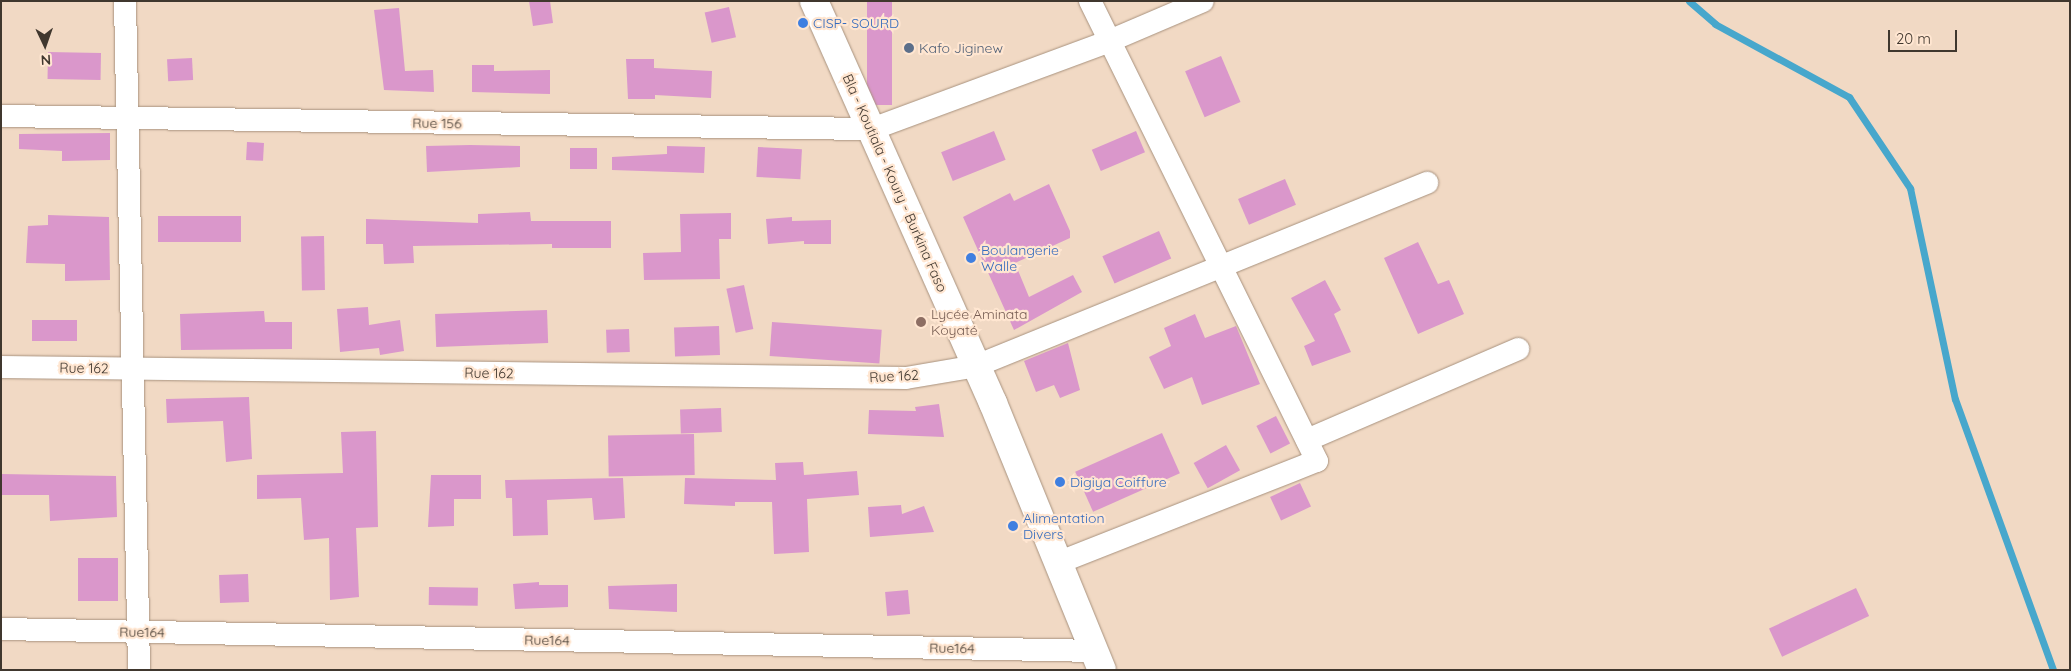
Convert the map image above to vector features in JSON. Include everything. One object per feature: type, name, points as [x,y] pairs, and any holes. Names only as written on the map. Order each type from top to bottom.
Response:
[{"type":"main road","name":"Bla - Koutiala - Koury - Burkina Faso","points":[[814,1],[976,366],[1060,562],[1098,660]]},
{"type":"street","points":[[125,1],[139,670]]},
{"type":"street","points":[[1060,562],[1317,461],[1107,42],[1090,1]]},
{"type":"street","points":[[872,129],[1107,42],[1203,1]]},
{"type":"street","name":"Rue 156","points":[[1,116],[872,129]]},
{"type":"street","name":"Rue 162","points":[[1,367],[906,378],[976,366],[1427,183]]},
{"type":"street","points":[[1306,440],[1518,349]]},
{"type":"street","name":"Rue164","points":[[1,629],[1098,660]]},
{"type":"building","points":[[529,1],[550,1],[553,23],[533,26]]},
{"type":"building","points":[[867,1],[892,1],[892,105],[867,105]]},
{"type":"building","points":[[729,7],[736,37],[712,43],[705,13]]},
{"type":"building","points":[[399,8],[405,71],[433,70],[434,92],[384,90],[374,10]]},
{"type":"building","points":[[48,52],[101,53],[101,80],[48,79]]},
{"type":"building","points":[[1221,56],[1241,102],[1205,117],[1185,71]]},
{"type":"building","points":[[192,58],[193,80],[168,81],[167,59]]},
{"type":"building","points":[[626,59],[654,59],[654,68],[712,71],[711,98],[655,95],[655,99],[628,99]]},
{"type":"building","points":[[472,65],[494,65],[494,71],[550,70],[550,94],[472,92]]},
{"type":"building","points":[[994,131],[1006,160],[953,181],[941,152]]},
{"type":"building","points":[[1136,131],[1145,152],[1101,171],[1092,150]]},
{"type":"building","points":[[110,133],[110,160],[62,161],[62,151],[19,149],[19,134]]},
{"type":"building","points":[[247,142],[264,143],[263,161],[246,160]]},
{"type":"building","points":[[426,146],[520,146],[520,167],[427,172]]},
{"type":"building","points":[[667,146],[705,147],[704,173],[612,170],[612,157],[667,154]]},
{"type":"building","points":[[758,147],[802,149],[800,179],[756,177]]},
{"type":"building","points":[[570,148],[597,148],[597,169],[570,169]]},
{"type":"building","points":[[1285,179],[1296,205],[1249,225],[1238,199]]},
{"type":"building","points":[[1049,184],[1070,231],[1070,238],[1015,263],[1029,297],[1073,275],[1082,292],[1014,330],[963,217],[1010,193],[1014,201]]},
{"type":"building","points":[[530,212],[531,221],[611,221],[611,248],[552,248],[552,244],[413,246],[414,263],[384,264],[383,244],[366,244],[366,219],[478,223],[478,214]]},
{"type":"building","points":[[731,213],[731,239],[719,239],[720,279],[644,280],[643,253],[681,252],[680,214]]},
{"type":"building","points":[[48,215],[109,217],[110,280],[65,281],[65,264],[26,263],[28,226],[48,225]]},
{"type":"building","points":[[158,216],[241,216],[241,242],[158,242]]},
{"type":"building","points":[[792,217],[792,221],[831,220],[831,244],[804,244],[804,241],[768,244],[766,219]]},
{"type":"building","points":[[1159,231],[1171,258],[1115,284],[1102,256]]},
{"type":"building","points":[[301,236],[324,236],[325,290],[302,290]]},
{"type":"building","points":[[1418,242],[1438,284],[1449,280],[1464,314],[1418,334],[1384,258]]},
{"type":"building","points":[[1325,280],[1341,310],[1334,314],[1351,352],[1312,366],[1304,346],[1315,341],[1291,298]]},
{"type":"building","points":[[744,285],[753,329],[736,333],[726,289]]},
{"type":"building","points":[[368,307],[369,325],[400,320],[404,351],[380,355],[379,348],[340,352],[337,309]]},
{"type":"building","points":[[547,310],[548,343],[436,347],[435,314]]},
{"type":"building","points":[[264,311],[265,322],[292,322],[292,349],[181,350],[180,314]]},
{"type":"building","points":[[1195,314],[1205,338],[1236,326],[1260,384],[1202,405],[1192,377],[1164,389],[1149,357],[1171,346],[1164,328]]},
{"type":"building","points":[[32,320],[77,320],[77,341],[32,341]]},
{"type":"building","points":[[772,322],[882,330],[879,364],[770,356]]},
{"type":"building","points":[[719,326],[720,355],[675,357],[674,328]]},
{"type":"building","points":[[629,329],[630,352],[607,353],[606,330]]},
{"type":"building","points":[[1068,343],[1080,390],[1060,398],[1054,385],[1036,392],[1024,361]]},
{"type":"building","points":[[249,397],[252,459],[226,462],[223,421],[167,423],[166,399]]},
{"type":"building","points":[[939,404],[944,437],[868,434],[869,410],[916,411],[915,407]]},
{"type":"building","points":[[721,408],[722,432],[681,433],[680,409]]},
{"type":"building","points":[[1276,416],[1290,444],[1270,454],[1256,426]]},
{"type":"building","points":[[376,431],[378,527],[356,528],[359,597],[330,600],[329,538],[304,540],[301,498],[257,499],[257,475],[343,473],[341,432]]},
{"type":"building","points":[[1162,433],[1180,473],[1093,512],[1075,472]]},
{"type":"building","points":[[694,434],[695,475],[609,476],[608,436]]},
{"type":"building","points":[[1226,445],[1240,470],[1208,488],[1194,463]]},
{"type":"building","points":[[803,462],[804,475],[857,471],[859,495],[807,499],[809,552],[774,554],[772,502],[735,502],[735,506],[684,504],[685,478],[776,480],[775,463]]},
{"type":"building","points":[[1,474],[116,476],[117,517],[50,521],[49,495],[1,495]]},
{"type":"building","points":[[431,475],[481,475],[481,499],[454,499],[454,526],[428,527]]},
{"type":"building","points":[[623,478],[625,518],[594,520],[592,498],[547,500],[548,535],[513,536],[512,498],[506,498],[505,480]]},
{"type":"building","points":[[1300,483],[1311,507],[1281,521],[1270,497]]},
{"type":"building","points":[[901,505],[902,514],[924,506],[934,532],[870,537],[868,507]]},
{"type":"building","points":[[78,558],[118,558],[118,601],[78,601]]},
{"type":"building","points":[[248,574],[249,602],[220,603],[219,575]]},
{"type":"building","points":[[539,582],[539,585],[568,585],[568,607],[515,609],[513,584]]},
{"type":"building","points":[[677,584],[677,612],[609,609],[608,586]]},
{"type":"building","points":[[429,587],[478,588],[478,606],[429,605]]},
{"type":"building","points":[[1856,588],[1869,616],[1782,657],[1769,629]]},
{"type":"building","points":[[908,590],[910,614],[887,616],[885,592]]},
{"type":"waterway","points":[[1689,1],[1715,24],[1849,97],[1910,188],[1955,399],[2053,670]]},
{"type":"place","name":"CISP- SOURD","points":[[803,23]]},
{"type":"place","name":"Kafo Jiginew","points":[[909,48]]},
{"type":"place","name":"Boulangerie Walle","points":[[971,258]]},
{"type":"place","name":"Lycée Aminata Koyaté","points":[[921,322]]},
{"type":"place","name":"Digiya Coiffure","points":[[1060,482]]},
{"type":"place","name":"Alimentation Divers","points":[[1013,526]]}]
